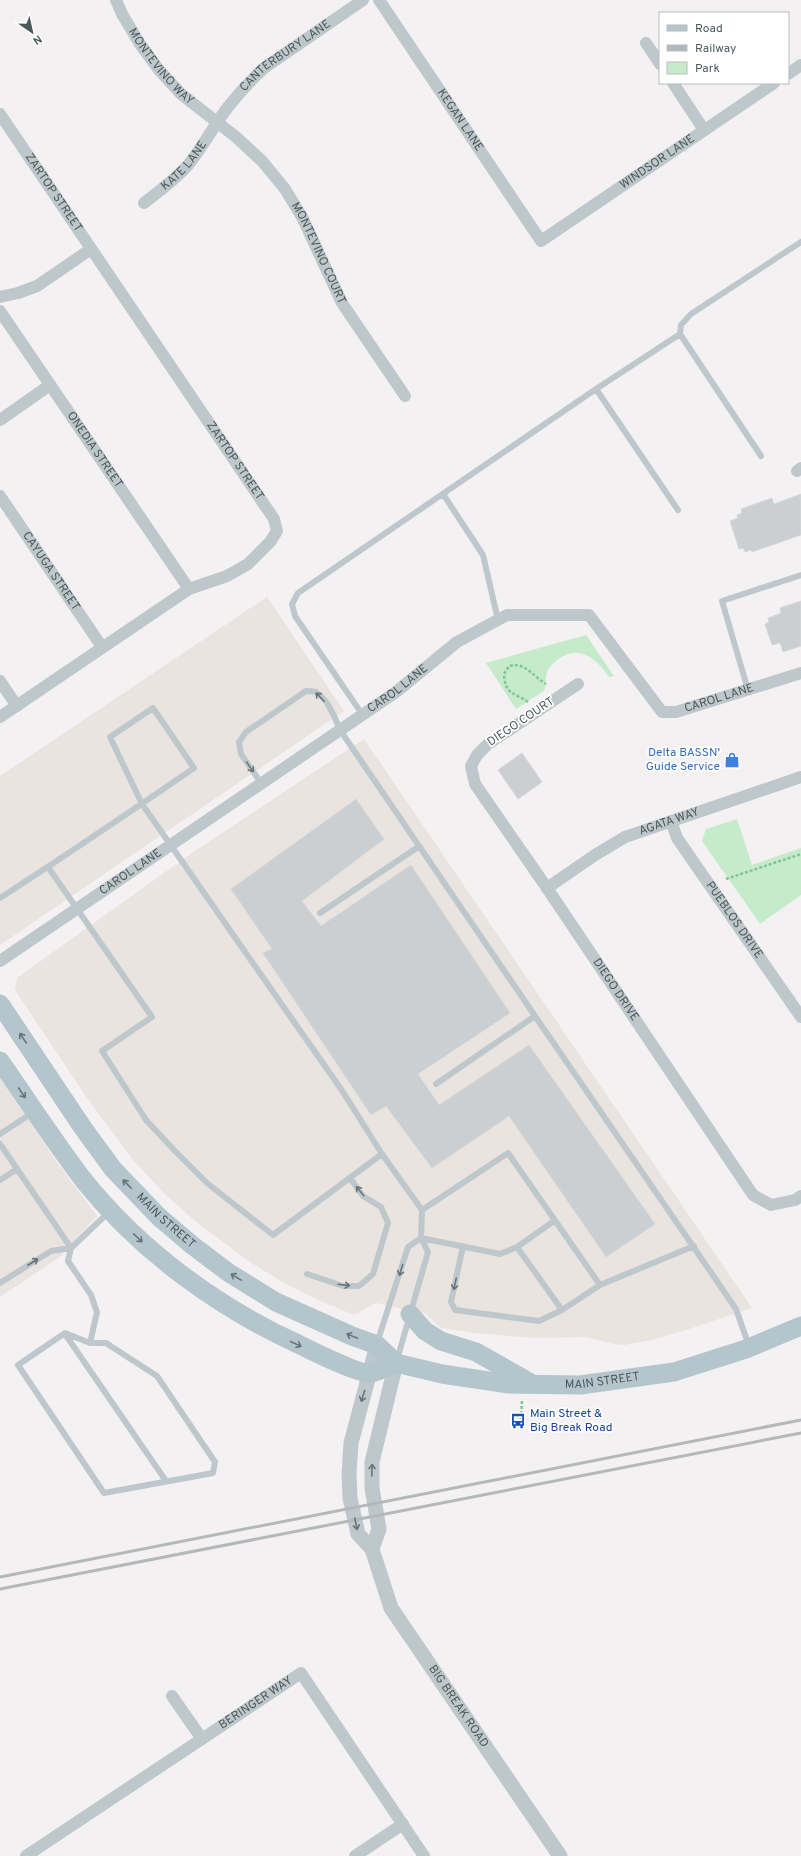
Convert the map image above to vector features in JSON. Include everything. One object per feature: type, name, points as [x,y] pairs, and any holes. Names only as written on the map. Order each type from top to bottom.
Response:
[{"type":"main road","name":"MAIN STREET","points":[[0,1004],[83,1128],[113,1169],[159,1217],[192,1246],[229,1273],[276,1302],[352,1336],[377,1345],[396,1363],[442,1374],[509,1384],[580,1385],[674,1372],[750,1348],[801,1326]]},
{"type":"main road","points":[[0,1061],[85,1182],[110,1210],[152,1251],[203,1289],[261,1327],[340,1364],[369,1374],[396,1363]]},
{"type":"main road","points":[[410,1314],[425,1331],[441,1341],[476,1352],[534,1385]]},
{"type":"street","name":"MONTEVINO WAY","points":[[116,0],[122,14],[136,38],[159,70],[181,94],[218,122]]},
{"type":"street","name":"CANTERBURY LANE","points":[[218,122],[228,107],[264,68],[363,0]]},
{"type":"street","name":"KEGAN LANE","points":[[379,0],[541,241]]},
{"type":"street","points":[[646,43],[659,62]]},
{"type":"street","points":[[789,73],[801,65]]},
{"type":"street","points":[[674,84],[704,130]]},
{"type":"street","name":"WINDSOR LANE","points":[[541,241],[773,84]]},
{"type":"street","name":"ZARTOP STREET","points":[[0,114],[274,519],[277,531],[270,542],[248,564],[226,576],[189,589],[0,717]]},
{"type":"street","name":"KATE LANE","points":[[144,203],[170,183],[188,165],[218,122]]},
{"type":"street","name":"MONTEVINO COURT","points":[[218,122],[262,161],[285,189],[302,217],[342,303],[405,396]]},
{"type":"street","points":[[0,297],[18,293],[37,286],[91,249]]},
{"type":"street","name":"ONEDIA STREET","points":[[0,311],[189,589]]},
{"type":"street","points":[[0,420],[50,385]]},
{"type":"street","name":"CAYUGA STREET","points":[[0,496],[102,647]]},
{"type":"street","name":"CAROL LANE","points":[[0,961],[170,844],[396,692],[457,642],[507,615],[590,615],[662,712],[676,712],[801,673]]},
{"type":"street","points":[[0,681],[17,706]]},
{"type":"street","name":"DIEGO COURT","points":[[471,766],[477,755],[488,744],[578,684]]},
{"type":"street","name":"DIEGO DRIVE","points":[[471,766],[475,784],[547,888],[753,1195],[770,1205],[795,1200],[801,1196]]},
{"type":"street","name":"AGATA WAY","points":[[547,888],[595,855],[625,837],[801,777]]},
{"type":"street","name":"PUEBLOS DRIVE","points":[[672,820],[677,838],[801,1017]]},
{"type":"street","name":"BIG BREAK ROAD","points":[[377,1345],[351,1443],[349,1474],[350,1498],[358,1534],[372,1549],[391,1608],[560,1856]]},
{"type":"street","points":[[372,1549],[379,1529],[372,1488],[372,1462],[396,1363]]},
{"type":"street","name":"BERINGER WAY","points":[[26,1856],[301,1673],[424,1856]]},
{"type":"street","points":[[172,1696],[202,1739]]},
{"type":"street","points":[[355,1856],[403,1824]]},
{"type":"lane","points":[[761,456],[680,334],[681,325],[691,314],[801,242]]},
{"type":"lane","points":[[362,714],[295,616],[292,604],[298,593],[596,389],[680,334]]},
{"type":"lane","points":[[596,389],[678,510]]},
{"type":"lane","points":[[443,494],[483,556],[498,620]]},
{"type":"lane","points":[[748,690],[722,601],[801,575]]},
{"type":"lane","points":[[261,783],[241,754],[239,742],[246,732],[306,691],[315,691],[323,698],[333,713],[340,730],[418,847],[694,1246],[736,1310],[750,1348]]},
{"type":"lane","points":[[0,898],[48,867],[142,804],[194,768],[153,708],[110,737],[142,804],[341,1089],[382,1154],[422,1210],[420,1238],[428,1252],[396,1363]]},
{"type":"lane","points":[[320,912],[418,847]]},
{"type":"lane","points":[[48,867],[152,1017],[102,1051],[146,1120],[207,1183],[273,1234],[382,1154]]},
{"type":"lane","points":[[436,1084],[535,1016]]},
{"type":"lane","points":[[0,1134],[34,1111]]},
{"type":"lane","points":[[0,1144],[71,1248]]},
{"type":"lane","points":[[422,1210],[508,1153],[600,1285]]},
{"type":"lane","points":[[0,1180],[17,1169]]},
{"type":"lane","points":[[307,1274],[343,1286],[359,1286],[373,1274],[388,1223],[381,1207],[363,1196],[350,1178]]},
{"type":"lane","points":[[90,1343],[97,1312],[91,1296],[68,1261],[71,1248],[110,1210]]},
{"type":"lane","points":[[377,1345],[408,1247],[420,1238],[500,1254],[517,1248],[554,1221]]},
{"type":"lane","points":[[463,1246],[450,1302],[455,1310],[539,1321],[562,1310],[600,1285],[694,1246]]},
{"type":"lane","points":[[0,1283],[51,1251],[71,1248]]},
{"type":"lane","points":[[517,1248],[562,1310]]},
{"type":"lane","points":[[65,1333],[90,1343],[106,1343],[157,1376],[216,1462],[213,1473],[104,1493],[18,1365],[65,1333]]},
{"type":"lane","points":[[65,1333],[166,1481]]},
{"type":"path","points":[[528,702],[520,696],[512,694],[507,688],[504,674],[509,666],[516,663],[524,666],[546,684]]},
{"type":"path","points":[[726,879],[801,854]]},
{"type":"shaded area","points":[[267,597],[344,711],[0,945],[0,776]]},
{"type":"shaded area","points":[[364,739],[752,1308],[683,1331],[651,1340],[624,1345],[586,1337],[533,1338],[474,1333],[441,1328],[426,1314],[376,1303],[354,1315],[284,1283],[250,1262],[195,1221],[166,1195],[134,1161],[87,1098],[19,996],[15,989],[17,978],[192,853]]},
{"type":"shaded area","points":[[0,1076],[56,1161],[97,1216],[61,1256],[0,1297]]},
{"type":"green space","points":[[586,635],[614,676],[609,677],[600,665],[588,656],[581,653],[567,654],[556,661],[548,670],[544,691],[516,709],[486,663]]},
{"type":"green space","points":[[737,819],[752,865],[801,848],[801,895],[760,924],[702,841],[706,829]]},
{"type":"building","points":[[801,494],[801,535],[752,552],[751,550],[745,552],[743,548],[739,549],[730,521],[738,518],[737,515],[742,513],[741,509],[772,498],[774,504]]},
{"type":"building","points":[[801,601],[801,646],[783,652],[780,643],[772,645],[765,624],[769,622],[768,618],[781,613],[780,608]]},
{"type":"building","points":[[522,753],[542,782],[518,799],[498,770]]},
{"type":"building","points":[[356,799],[384,839],[302,901],[321,926],[411,865],[510,1013],[418,1074],[439,1105],[529,1045],[655,1224],[606,1257],[509,1116],[432,1168],[386,1106],[371,1115],[263,953],[272,949],[231,889]]},
{"type":"railway","points":[[0,1577],[801,1420]]},
{"type":"railway","points":[[0,1589],[801,1433]]},
{"type":"place","name":"Delta BASSN' Guide Service","points":[[732,760]]},
{"type":"place","name":"Main Street & Big Break Road","points":[[518,1421]]}]
